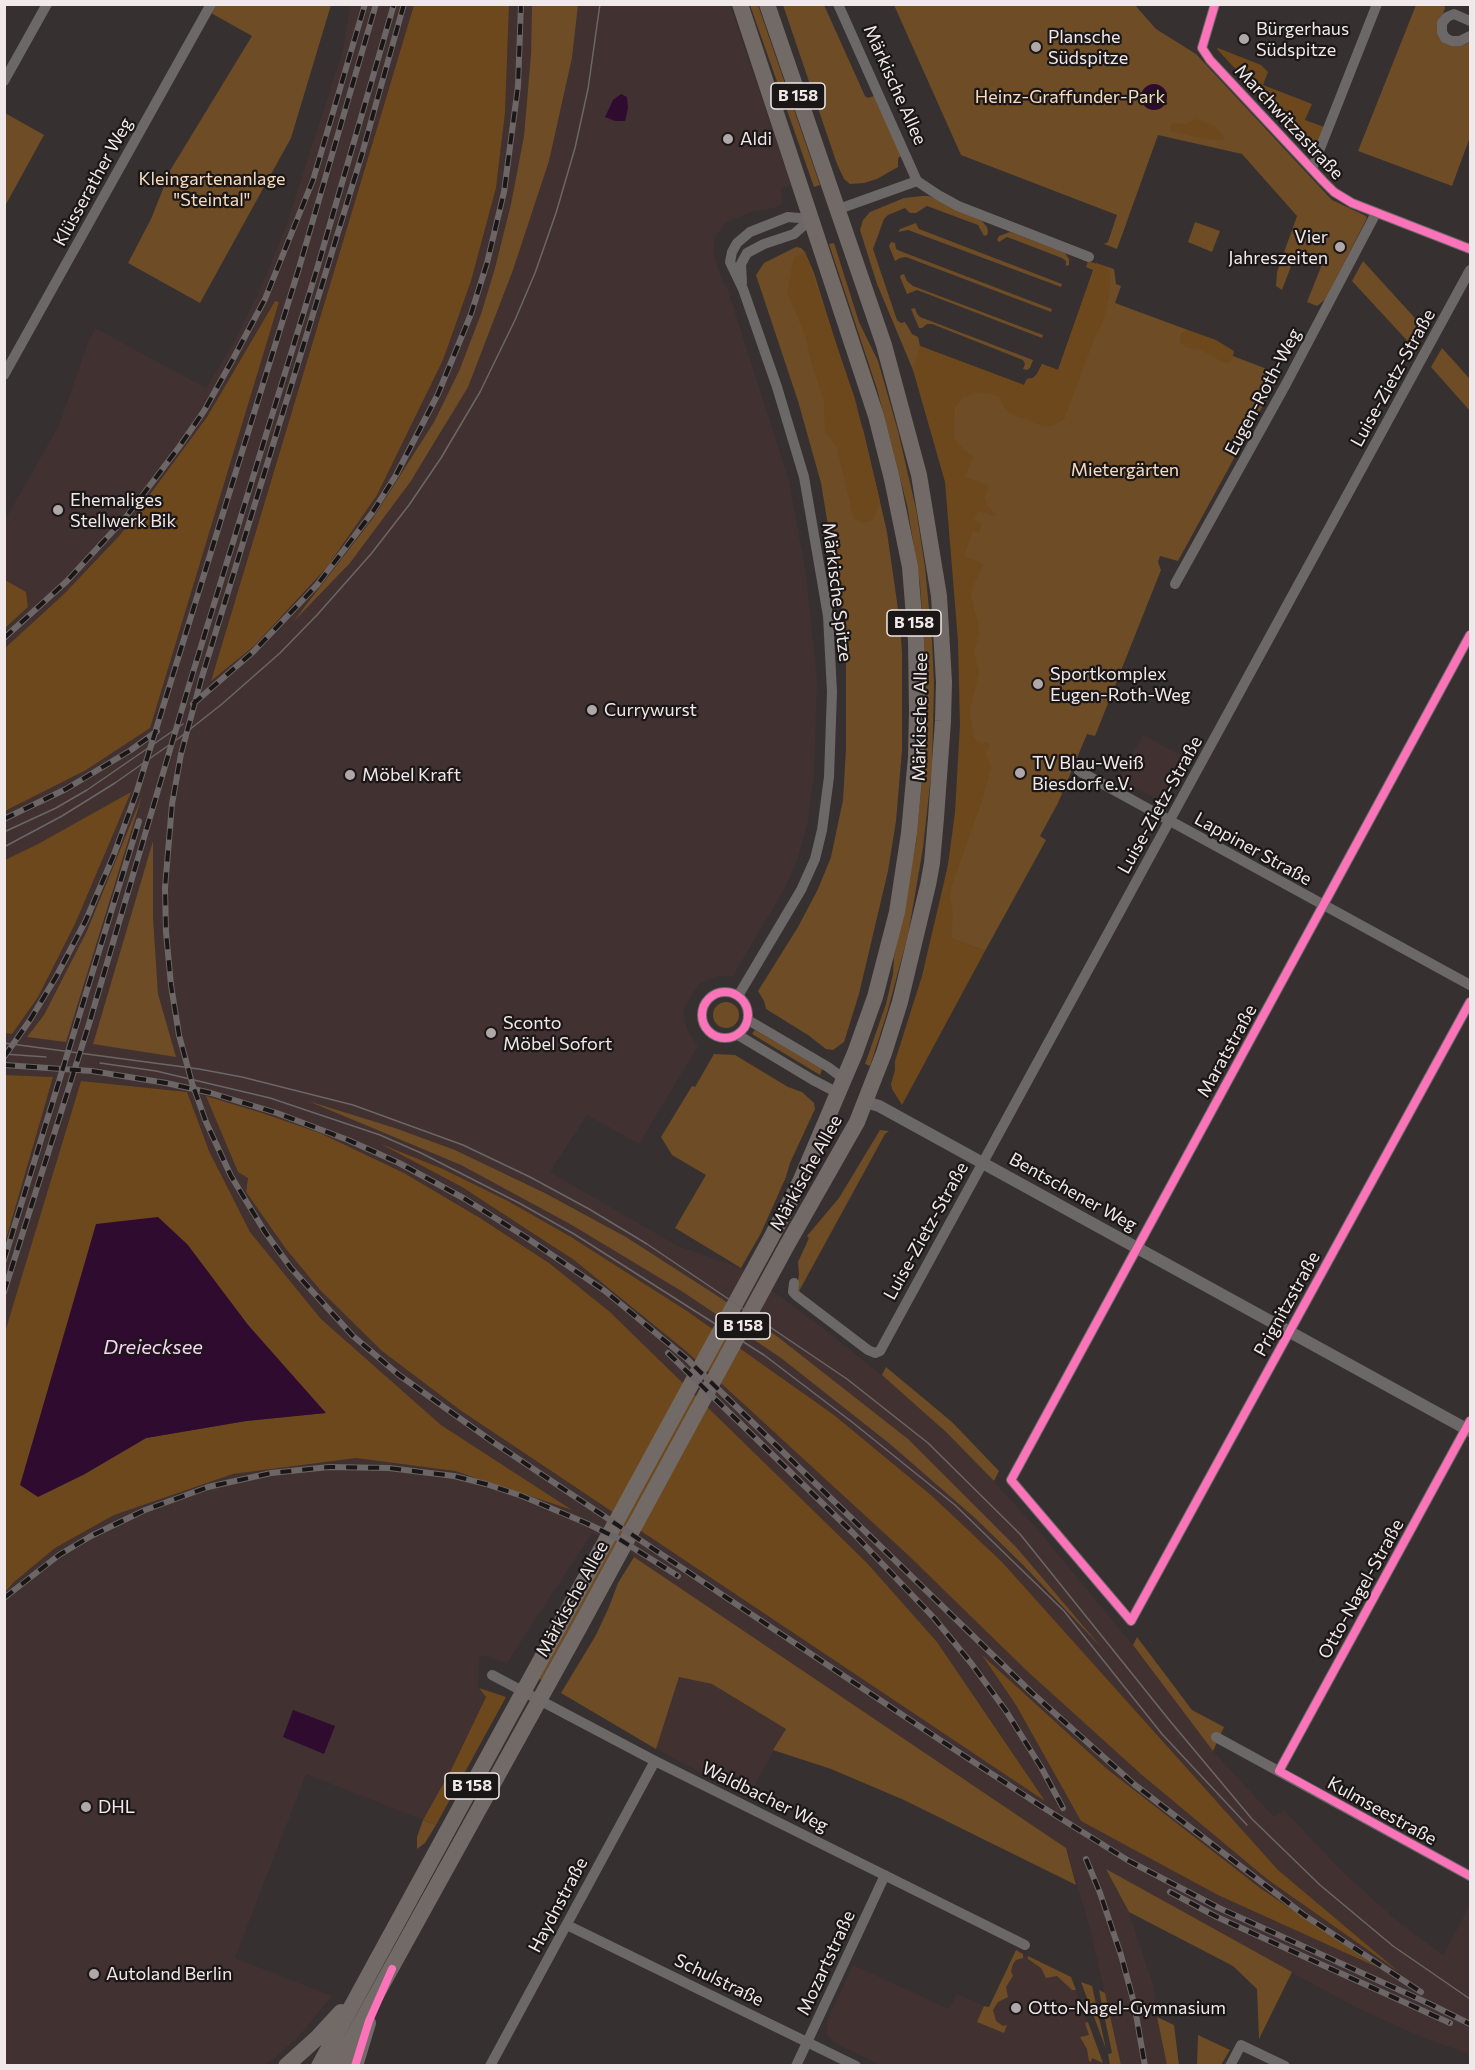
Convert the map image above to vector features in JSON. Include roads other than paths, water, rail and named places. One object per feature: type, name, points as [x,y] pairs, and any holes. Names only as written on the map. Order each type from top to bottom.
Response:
[{"type":"main road","name":"Märkische Allee","points":[[337,2066],[392,1969],[525,1707],[531,1677],[771,1238],[812,1156],[875,997],[887,955],[904,872],[916,757],[916,641],[910,567],[873,406],[740,4]]},
{"type":"main road","name":"Märkische Allee","points":[[319,2066],[368,1976],[525,1707],[547,1686],[786,1247],[871,1101],[907,979],[932,863],[943,722],[944,681],[939,596],[919,475],[884,345],[767,4]]},
{"type":"main road","points":[[811,219],[836,210]]},
{"type":"main road","points":[[841,1086],[871,1101]]},
{"type":"main road","points":[[355,2066],[369,2021],[392,1969]]},
{"type":"main road","points":[[286,2066],[337,2017],[368,1976]]},
{"type":"street","points":[[4,81],[47,4]]},
{"type":"street","name":"Klüsserather Weg","points":[[4,375],[211,4]]},
{"type":"street","name":"Märkische Allee","points":[[838,4],[917,181]]},
{"type":"street","name":"Marchwitzastraße","points":[[1215,4],[1202,48],[1210,60],[1342,198],[1470,249]]},
{"type":"street","name":"Marchwitzastraße","points":[[1312,169],[1377,4]]},
{"type":"street","points":[[1470,21],[1454,14],[1442,23],[1445,38],[1460,41],[1470,36]]},
{"type":"street","points":[[836,210],[917,181],[958,206],[1089,257]]},
{"type":"street","name":"Eugen-Roth-Weg","points":[[1175,584],[1281,394],[1376,213]]},
{"type":"street","name":"Märkische Spitze","points":[[738,996],[801,890],[815,858],[822,830],[829,777],[832,692],[828,616],[804,477],[790,426],[743,289],[730,262],[737,243],[750,232],[788,217],[811,219]]},
{"type":"street","name":"Märkische Spitze","points":[[743,289],[741,264],[747,253],[764,244],[794,234],[811,219]]},
{"type":"street","name":"Luise-Zietz-Straße","points":[[794,1283],[793,1292],[797,1296],[868,1350],[875,1353],[880,1351],[1470,270]]},
{"type":"street","name":"Maratstraße","points":[[1131,1621],[1011,1480],[1470,635]]},
{"type":"street","name":"Lappiner Straße","points":[[1079,771],[1470,985]]},
{"type":"street","points":[[730,992],[745,1002],[748,1020],[738,1035],[723,1039],[707,1030],[703,1022],[704,1004],[711,997],[730,992]]},
{"type":"street","name":"Prignitzstraße","points":[[1131,1621],[1470,1002]]},
{"type":"street","points":[[748,1020],[828,1067],[841,1086]]},
{"type":"street","points":[[738,1035],[813,1080],[841,1086]]},
{"type":"street","name":"Bentschener Weg","points":[[871,1101],[1289,1331],[1469,1427]]},
{"type":"street","name":"Otto-Nagel-Straße","points":[[1279,1771],[1469,1427]]},
{"type":"street","name":"Waldbacher Weg","points":[[492,1675],[655,1761],[1025,1945]]},
{"type":"street","name":"Kulmseestraße","points":[[1216,1737],[1470,1876]]},
{"type":"street","name":"Haydnstraße","points":[[490,2066],[655,1761]]},
{"type":"street","name":"Mozartstraße","points":[[796,2066],[885,1875]]},
{"type":"street","name":"Schulstraße","points":[[567,1925],[856,2066]]},
{"type":"street","points":[[1230,2066],[1241,2045],[1285,2066]]},
{"type":"water","points":[[1154,84],[1163,88],[1167,97],[1163,106],[1154,110],[1145,106],[1141,97],[1145,88]]},
{"type":"water","points":[[621,94],[627,97],[628,108],[625,121],[615,121],[605,117],[613,100]]},
{"type":"water","name":"Dreiecksee","points":[[158,1217],[187,1244],[248,1325],[326,1413],[246,1421],[146,1438],[83,1475],[38,1497],[20,1485],[96,1224]]},
{"type":"water","points":[[293,1710],[335,1726],[324,1754],[283,1737]]},
{"type":"tram line","points":[[4,847],[62,816],[115,783],[179,738],[222,704],[280,653],[317,615],[371,554],[409,505],[441,458],[480,392],[535,273],[575,148],[588,89],[600,4]]},
{"type":"tram line","points":[[4,832],[56,808],[87,790],[183,724]]},
{"type":"tram line","points":[[4,1043],[199,1069],[242,1077],[353,1105],[463,1145],[530,1177],[647,1244],[847,1379],[928,1443],[1020,1534],[1252,1819],[1320,1885],[1393,1946],[1470,1999]]},
{"type":"tram line","points":[[4,1054],[46,1057]]},
{"type":"tram line","points":[[100,1063],[156,1071],[270,1098],[380,1135],[421,1153],[574,1234],[764,1355],[955,1505],[1064,1611],[1162,1734],[1247,1825]]},
{"type":"railway","points":[[4,638],[67,581],[126,517],[204,411],[265,299],[313,180],[365,4]]},
{"type":"railway","points":[[4,1057],[56,977],[86,920],[113,857],[136,794],[299,268],[376,4]]},
{"type":"railway","points":[[4,1292],[89,1024],[187,692],[317,269],[394,4]]},
{"type":"railway","points":[[404,4],[362,154],[201,680],[181,754],[172,804],[165,888],[171,985],[179,1035],[192,1083],[206,1122],[231,1176],[265,1232],[291,1268],[353,1336],[399,1375],[493,1442],[940,1740],[1129,1861],[1219,1908],[1470,2024]]},
{"type":"railway","points":[[193,704],[253,652],[317,585],[372,513],[396,475],[438,394],[471,314],[487,263],[504,192],[518,86],[521,4]]},
{"type":"railway","points":[[4,819],[66,789],[131,750],[157,731]]},
{"type":"railway","points":[[4,1260],[139,821]]},
{"type":"railway","points":[[4,1065],[92,1071],[166,1083],[211,1093],[277,1113],[348,1140],[399,1163],[465,1199],[527,1238],[605,1291],[687,1359],[1031,1692],[1135,1785],[1304,1915],[1421,1992]]},
{"type":"railway","points":[[668,1353],[853,1533],[934,1618],[1006,1711],[1041,1767],[1063,1808]]},
{"type":"railway","points":[[4,1598],[59,1555],[91,1536],[145,1510],[208,1487],[271,1473],[329,1467],[389,1468],[454,1476],[486,1484],[522,1496],[586,1523],[619,1539],[678,1576]]},
{"type":"railway","points":[[1086,1859],[1121,1955],[1134,2003],[1145,2066]]},
{"type":"railway","points":[[1170,1892],[1217,1917],[1450,2023]]},
{"type":"place","name":"Bürgerhaus Südspitze","points":[[1244,39]]},
{"type":"place","name":"Plansche Südspitze","points":[[1036,47]]},
{"type":"place","name":"Aldi","points":[[728,139]]},
{"type":"place","name":"Vier Jahreszeiten","points":[[1340,247]]},
{"type":"place","name":"Ehemaliges Stellwerk Bik","points":[[58,510]]},
{"type":"place","name":"Sportkomplex Eugen-Roth-Weg","points":[[1038,684]]},
{"type":"place","name":"Currywurst","points":[[592,710]]},
{"type":"place","name":"TV Blau-Weiß Biesdorf e.V.","points":[[1020,773]]},
{"type":"place","name":"Möbel Kraft","points":[[350,775]]},
{"type":"place","name":"Sconto Möbel Sofort","points":[[491,1033]]},
{"type":"place","name":"DHL","points":[[86,1807]]},
{"type":"place","name":"Autoland Berlin","points":[[94,1974]]},
{"type":"place","name":"Otto-Nagel-Gymnasium","points":[[1016,2008]]},
{"type":"park label","name":"Heinz-Graffunder-Park","points":[[1070,97]]},
{"type":"park label","name":"Kleingartenanlage \"Steintal\"","points":[[212,189]]},
{"type":"park label","name":"Mietergärten","points":[[1125,470]]}]
